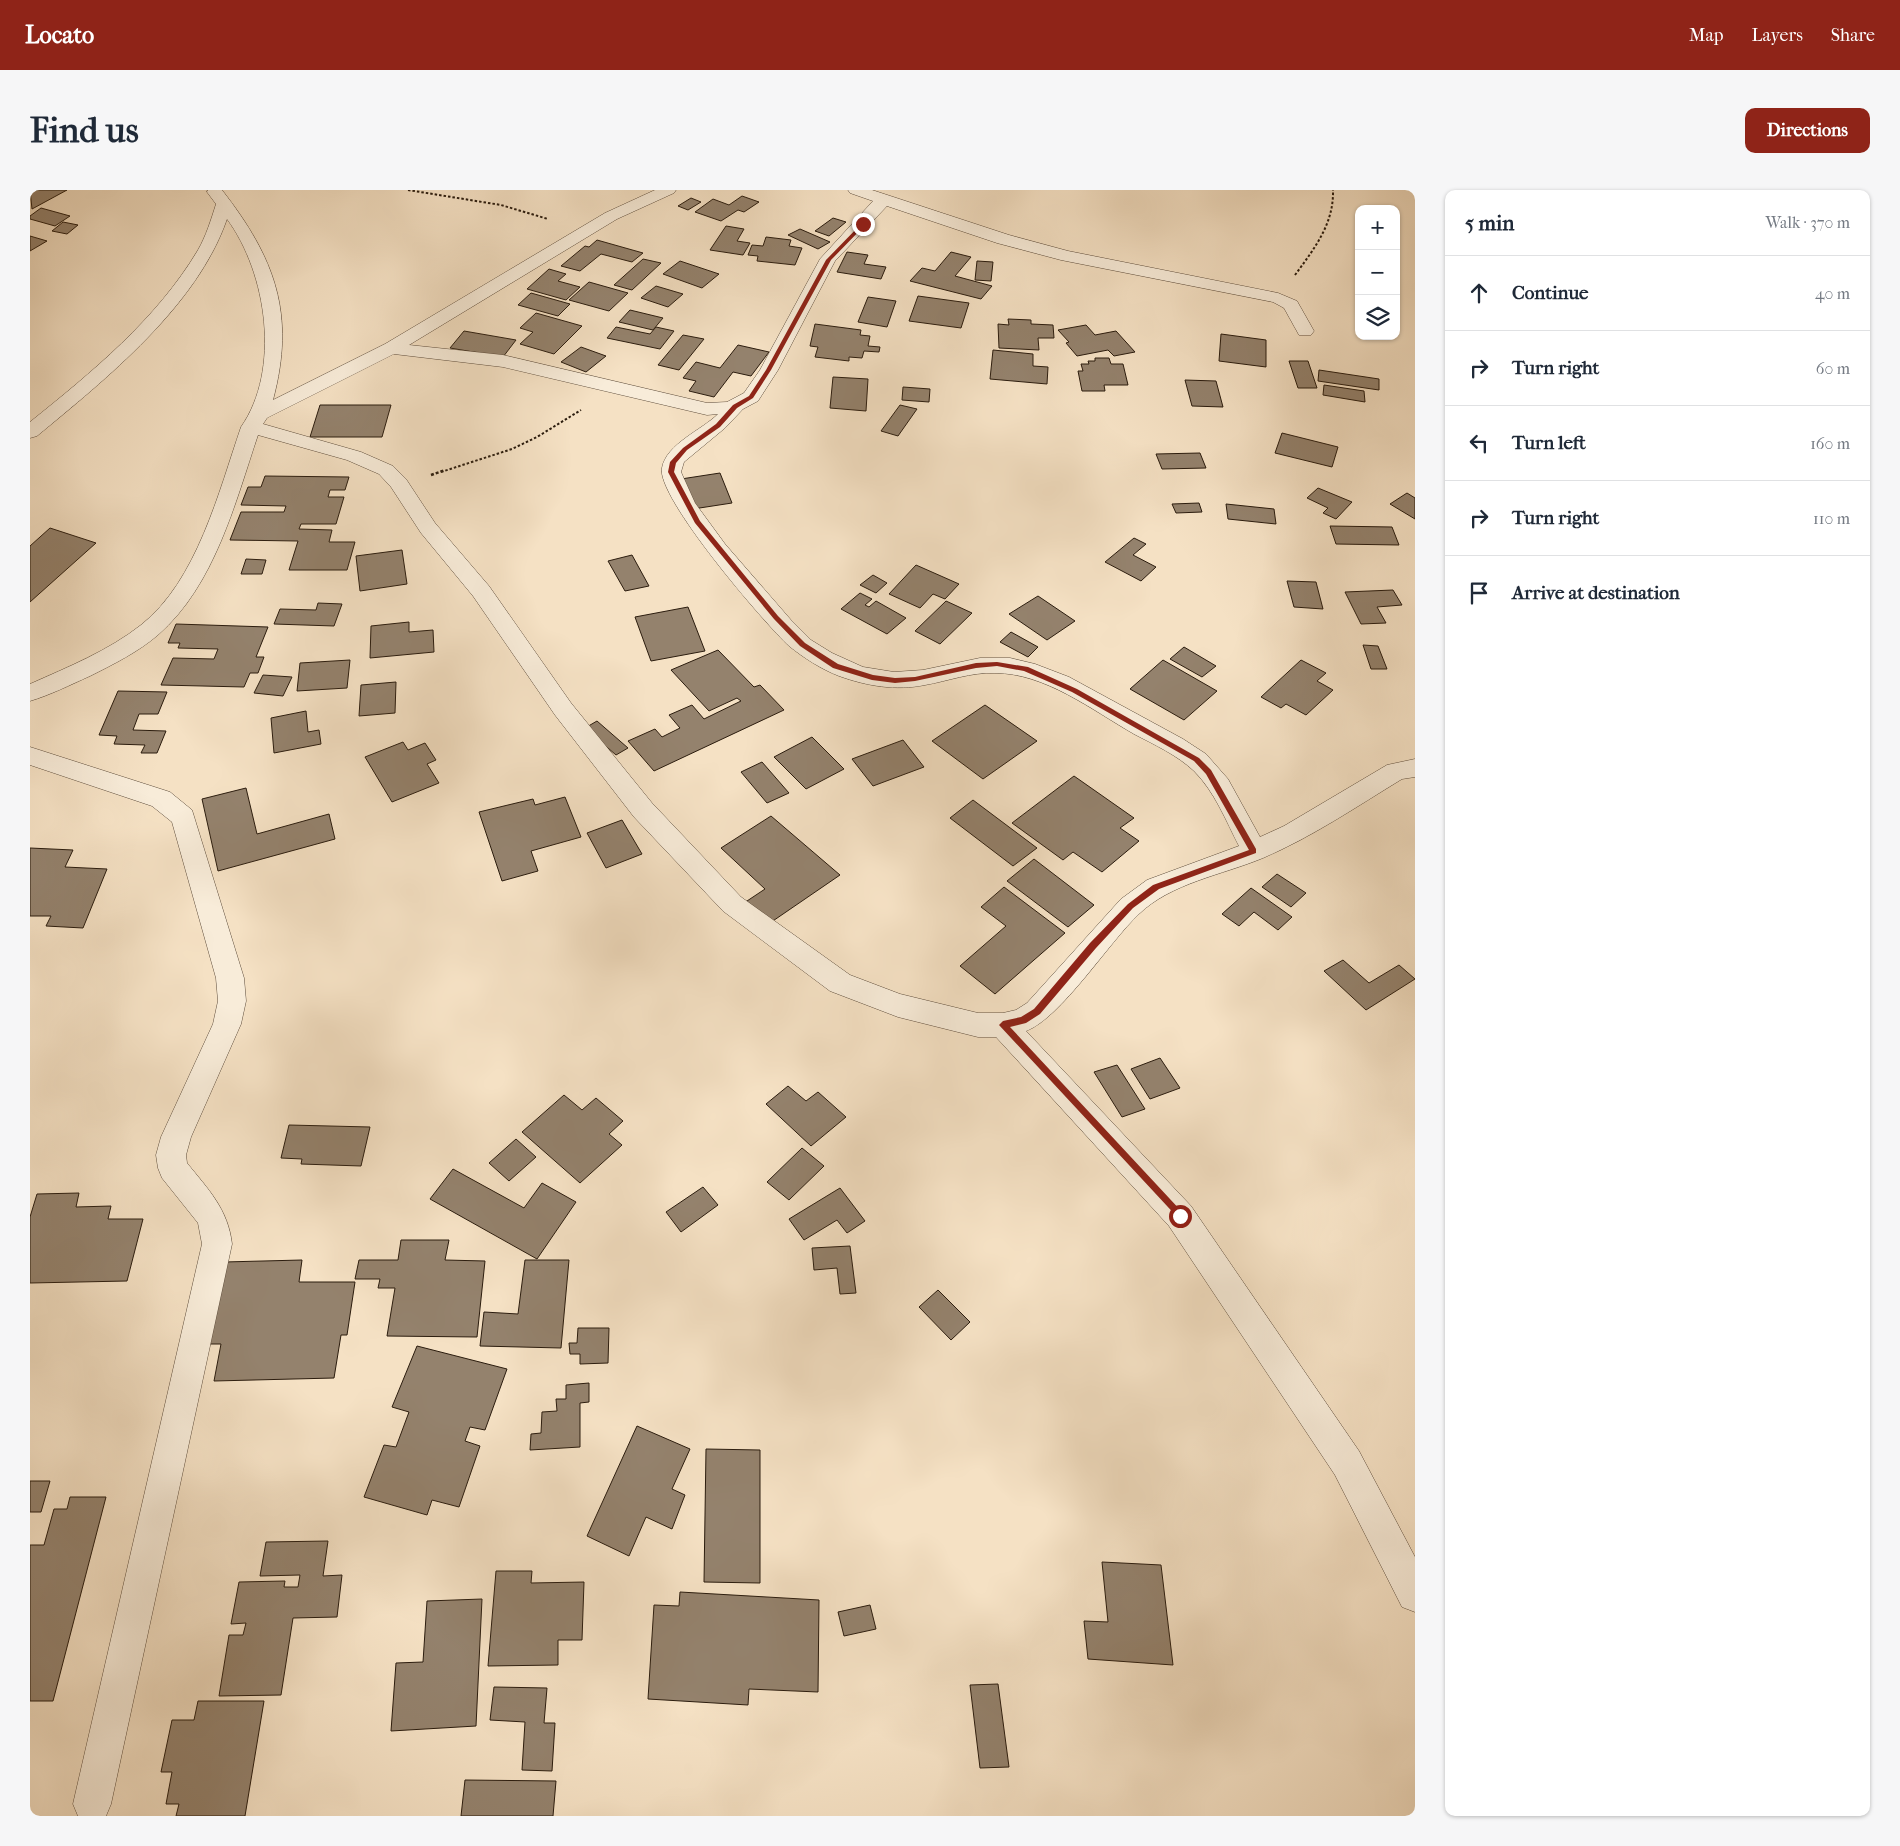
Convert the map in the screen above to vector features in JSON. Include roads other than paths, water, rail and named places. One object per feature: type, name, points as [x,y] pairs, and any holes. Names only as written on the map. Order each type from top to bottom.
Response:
[{"type":"street","points":[[256,421],[390,348],[611,216],[668,190]]},
{"type":"street","points":[[856,190],[1003,240],[1068,256],[1278,298],[1291,305],[1305,331]]},
{"type":"street","points":[[30,693],[114,655],[152,629],[177,599],[200,564],[256,421],[272,362],[274,331],[270,307],[253,248],[242,227],[218,197]]},
{"type":"street","points":[[30,432],[108,363],[157,314],[206,249],[218,197]]},
{"type":"street","points":[[883,200],[828,260],[769,370],[751,397],[735,407],[718,425],[677,457],[670,468],[698,522],[776,618],[802,645],[836,666],[872,678],[895,680],[915,679],[976,666],[997,664],[1025,669],[1075,690],[1179,748],[1203,766],[1223,794],[1254,851]]},
{"type":"street","points":[[390,348],[503,361],[707,409],[735,407]]},
{"type":"street","points":[[256,421],[380,465],[399,483],[428,528],[481,591],[563,709],[636,803],[732,904],[840,983],[898,1004],[978,1025],[1003,1025],[1023,1020],[1037,1012],[1124,913],[1156,887],[1254,851],[1293,833],[1396,771],[1415,768]]},
{"type":"street","points":[[30,756],[162,799],[183,816],[230,978],[232,1001],[227,1024],[176,1137],[171,1155],[173,1168],[210,1214],[215,1226],[217,1244],[92,1804]]},
{"type":"street","points":[[1003,1025],[1180,1216],[1347,1463],[1415,1594]]}]
